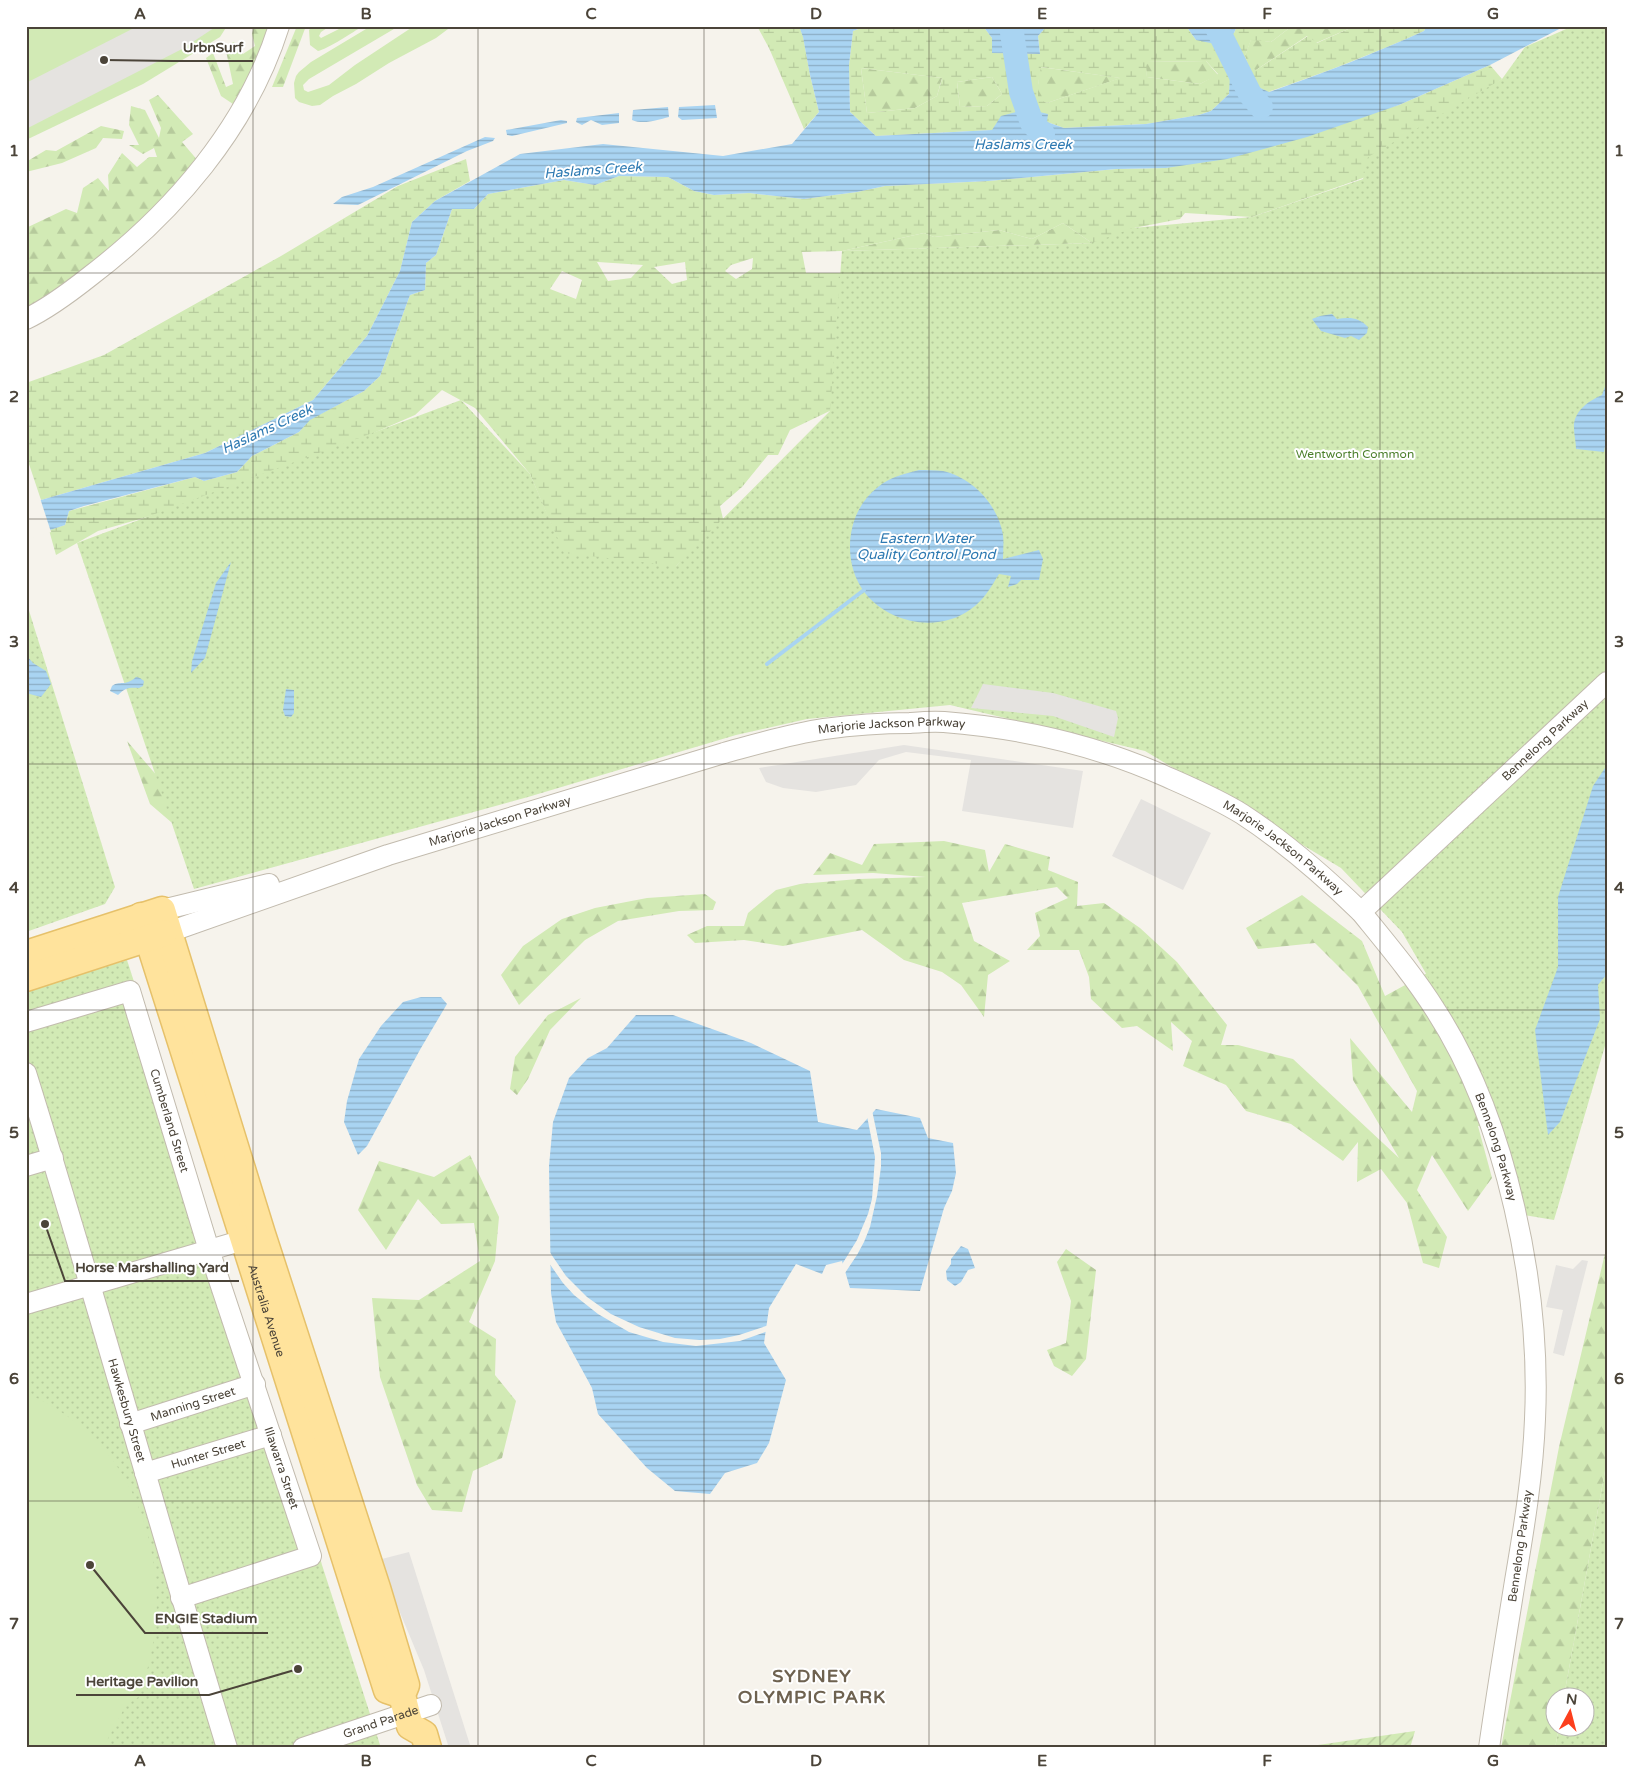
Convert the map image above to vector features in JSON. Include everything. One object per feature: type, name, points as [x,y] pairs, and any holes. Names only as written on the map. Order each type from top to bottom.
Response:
[{"type":"main road","points":[[26,954],[155,924]]},
{"type":"main road","points":[[26,978],[155,924]]},
{"type":"main road","name":"Australia Avenue","points":[[155,924],[234,1243],[377,1588],[406,1684],[406,1721]]},
{"type":"main road","points":[[406,1721],[424,1734],[428,1748]]},
{"type":"street","points":[[26,319],[74,288],[120,254],[163,212],[228,134],[260,77],[279,26]]},
{"type":"street","name":"Bennelong Parkway","points":[[1489,1748],[1524,1524],[1534,1443],[1535,1374],[1532,1307],[1512,1197],[1479,1095],[1453,1040],[1437,1012],[1361,912],[1607,682]]},
{"type":"street","name":"Marjorie Jackson Parkway","points":[[155,924],[771,740],[822,730],[874,723],[943,722],[1015,730],[1066,741],[1131,761],[1184,785],[1241,814],[1275,838],[1308,862],[1361,912]]},
{"type":"street","name":"Cumberland Street","points":[[26,1022],[130,991],[234,1243]]},
{"type":"street","name":"Hawkesbury Street","points":[[26,1073],[53,1158],[181,1598],[227,1748]]},
{"type":"street","points":[[26,1166],[53,1158]]},
{"type":"street","points":[[26,1304],[234,1243]]},
{"type":"street","name":"Illawarra Street","points":[[181,1598],[312,1556],[255,1384],[234,1243]]},
{"type":"street","name":"Manning Street","points":[[130,1424],[255,1384]]},
{"type":"street","name":"Hunter Street","points":[[145,1473],[272,1435]]},
{"type":"street","name":"Grand Parade","points":[[303,1748],[406,1721],[431,1705]]},
{"type":"green space","points":[[26,26],[227,26],[220,37],[143,84],[26,140]]},
{"type":"green space","points":[[254,26],[269,26],[258,60],[233,104],[221,96],[206,58],[213,53],[226,87],[233,84],[225,46],[234,42],[243,54],[255,46],[252,34]]},
{"type":"green space","points":[[297,26],[306,26],[283,87],[272,87]]},
{"type":"green space","points":[[313,26],[330,26],[321,32],[319,36],[321,38],[345,26],[363,26],[334,44],[318,51],[310,45],[309,30]]},
{"type":"green space","points":[[371,26],[399,26],[309,79],[303,85],[304,90],[308,92],[329,85],[355,65],[414,26],[452,26],[436,38],[389,63],[320,105],[312,106],[299,102],[295,98],[294,83],[299,72],[311,62]]},
{"type":"green space","points":[[757,26],[799,26],[803,36],[819,112],[804,129],[769,48]]},
{"type":"green space","points":[[866,26],[983,26],[992,38],[993,53],[1040,54],[1038,36],[1047,26],[1186,26],[1196,40],[1234,33],[1237,26],[1292,26],[1271,42],[1251,40],[1245,56],[1250,68],[1256,70],[1308,36],[1317,43],[1355,26],[1427,26],[1424,31],[1386,48],[1268,92],[1231,74],[1229,94],[1211,111],[1199,115],[1146,124],[1064,128],[1047,122],[993,130],[876,136],[850,112],[849,65],[853,31]],"holes":[[[1206,61],[1218,74],[1200,84],[1147,77],[1146,62]],[[1041,67],[1120,78],[1047,103],[1038,99]],[[861,68],[942,78],[937,96],[915,108],[867,113]],[[992,77],[1002,94],[987,106],[960,107],[957,82]]]},
{"type":"green space","points":[[1292,26],[1355,26],[1316,43],[1307,36],[1256,70],[1250,69],[1245,56],[1251,39],[1271,42]]},
{"type":"green space","name":"Wentworth Common","points":[[1573,26],[1607,26],[1607,1039],[1554,1220],[1524,1215],[1484,1074],[1402,932],[1341,868],[1145,751],[950,705],[807,719],[736,735],[528,797],[194,889],[77,543],[461,400],[530,474],[564,553],[676,566],[830,411],[842,251],[1092,243],[1133,228],[1252,217],[1363,179],[1368,157],[1502,79],[1525,47]]},
{"type":"green space","points":[[1206,61],[1218,75],[1200,84],[1147,77],[1145,62]]},
{"type":"green space","points":[[1490,65],[1502,79],[1363,178],[1252,217],[1185,213],[1180,219],[1134,228],[1138,283],[1092,243],[1063,223],[1032,239],[999,230],[934,237],[924,233],[842,251],[802,252],[806,273],[843,273],[863,395],[790,430],[778,455],[768,455],[742,487],[720,506],[724,523],[676,566],[569,567],[530,474],[475,408],[442,390],[415,415],[309,461],[182,507],[98,531],[56,555],[49,530],[65,525],[69,511],[195,477],[204,481],[237,472],[252,456],[299,432],[309,420],[364,391],[380,376],[410,295],[425,290],[426,263],[436,255],[452,209],[474,209],[488,194],[564,180],[595,185],[619,176],[668,177],[694,191],[714,195],[749,193],[804,199],[885,186],[988,181],[1116,169],[1166,168],[1399,105]],"holes":[[[753,258],[752,269],[736,279],[725,271],[731,265]],[[597,262],[643,265],[631,278],[608,281]],[[685,262],[687,280],[672,284],[654,267]],[[562,271],[582,280],[576,299],[550,289]]]},
{"type":"green space","points":[[1040,67],[1121,78],[1047,103],[1038,100]]},
{"type":"green space","points":[[861,68],[942,78],[937,96],[915,108],[867,113]]},
{"type":"green space","points":[[992,77],[1002,94],[987,106],[960,107],[957,82]]},
{"type":"green space","points":[[158,95],[193,134],[182,142],[199,162],[121,241],[26,314],[26,228],[66,209],[77,213],[83,188],[98,178],[109,191],[108,175],[122,153],[137,167],[149,157],[157,157],[154,148],[143,154],[129,145],[139,145],[129,125],[131,106],[145,110],[159,138],[161,128],[149,100]]},
{"type":"green space","points":[[101,126],[124,131],[122,139],[103,138],[96,148],[62,163],[26,172],[26,162],[46,150],[56,151]]},
{"type":"green space","points":[[466,159],[470,181],[435,201],[412,222],[400,271],[367,336],[313,400],[205,453],[41,500],[26,455],[26,383],[104,355],[281,256],[398,186]]},
{"type":"green space","points":[[1063,223],[1092,243],[842,251],[924,233],[934,237],[999,230],[1032,239]]},
{"type":"green space","points":[[26,601],[115,887],[105,904],[26,932]]},
{"type":"green space","points":[[127,741],[165,785],[197,811],[171,822],[150,804]]},
{"type":"green space","points":[[944,841],[985,850],[989,872],[1005,844],[1050,857],[1048,870],[1078,882],[1077,906],[1104,903],[1140,928],[1177,962],[1227,1025],[1221,1045],[1238,1045],[1293,1059],[1399,1158],[1353,1080],[1350,1038],[1412,1112],[1417,1091],[1358,986],[1315,943],[1258,949],[1246,928],[1302,895],[1362,941],[1385,996],[1429,972],[1524,1125],[1478,1126],[1492,1178],[1468,1211],[1432,1155],[1417,1190],[1447,1237],[1439,1268],[1423,1263],[1407,1203],[1381,1169],[1357,1182],[1358,1142],[1343,1161],[1291,1124],[1246,1111],[1226,1085],[1183,1066],[1192,1041],[1171,1022],[1173,1051],[1137,1026],[1122,1028],[1091,999],[1089,977],[1079,950],[1027,950],[1040,936],[1035,913],[1068,898],[1057,887],[962,903],[974,941],[1010,961],[988,975],[984,1017],[961,985],[942,972],[904,960],[862,930],[783,946],[744,940],[695,943],[687,935],[707,926],[744,926],[748,913],[776,890],[800,884],[858,879],[926,877],[873,873],[813,875],[830,853],[862,865],[874,844]]},
{"type":"green space","points":[[705,894],[716,902],[713,910],[679,911],[618,921],[585,940],[519,1005],[501,975],[523,946],[562,919],[595,908],[647,898]]},
{"type":"green space","points":[[127,960],[381,1748],[26,1748],[26,990]]},
{"type":"green space","points":[[581,998],[550,1030],[528,1079],[517,1095],[510,1089],[515,1057],[548,1015]]},
{"type":"green space","points":[[470,1155],[499,1217],[495,1261],[469,1322],[496,1339],[495,1375],[516,1401],[502,1458],[473,1471],[462,1512],[432,1510],[417,1485],[380,1377],[372,1298],[419,1300],[480,1261],[474,1223],[441,1224],[418,1199],[386,1250],[358,1210],[379,1161],[434,1177]]},
{"type":"green space","points":[[1607,1245],[1607,1460],[1566,1686],[1546,1686],[1546,1736],[1557,1736],[1555,1748],[1501,1748],[1559,1447]]},
{"type":"green space","points":[[1066,1249],[1096,1270],[1086,1359],[1072,1376],[1054,1366],[1047,1350],[1066,1343],[1071,1301],[1057,1262]]},
{"type":"green space","points":[[26,1393],[51,1405],[73,1420],[109,1455],[135,1499],[151,1550],[157,1603],[150,1659],[140,1696],[126,1705],[103,1748],[26,1748]]},
{"type":"green space","points":[[1607,1460],[1607,1748],[1555,1748],[1557,1736],[1596,1736],[1596,1686],[1566,1686]]},
{"type":"green space","points":[[1415,1731],[1410,1748],[1309,1748],[1318,1745]]},
{"type":"shaded area","points":[[138,26],[217,26],[182,49],[26,129],[26,83]]},
{"type":"shaded area","points":[[983,684],[1053,693],[1116,711],[1118,718],[1114,737],[1053,716],[971,708]]},
{"type":"shaded area","points":[[904,745],[1083,771],[1073,828],[962,811],[971,760],[906,752],[879,760],[856,785],[816,792],[783,788],[766,782],[759,768]]},
{"type":"shaded area","points":[[1141,799],[1211,833],[1183,890],[1112,856]]},
{"type":"shaded area","points":[[1582,1260],[1588,1261],[1564,1356],[1553,1353],[1563,1310],[1546,1307],[1556,1265],[1573,1269]]},
{"type":"shaded area","points":[[409,1552],[471,1748],[449,1748],[424,1670],[378,1560]]},
{"type":"water","name":"Haslams Creek","points":[[799,26],[866,26],[853,31],[849,65],[850,112],[876,136],[992,130],[1001,116],[1027,109],[1048,114],[1047,122],[1064,128],[1146,124],[1199,115],[1211,111],[1229,94],[1230,74],[1269,92],[1386,48],[1424,31],[1427,26],[1565,26],[1490,65],[1399,105],[1307,137],[1227,159],[1166,168],[1116,169],[988,181],[885,186],[804,199],[749,193],[714,195],[694,191],[668,177],[619,176],[595,185],[564,180],[488,194],[474,209],[452,209],[436,255],[426,263],[425,290],[410,295],[380,376],[364,391],[310,420],[299,432],[252,456],[237,472],[204,481],[195,477],[84,506],[69,511],[65,525],[26,538],[26,509],[41,500],[205,453],[313,400],[367,336],[400,271],[412,222],[435,201],[520,154],[603,144],[723,156],[792,144],[819,112]]},
{"type":"water","points":[[983,26],[1047,26],[1038,36],[1040,54],[992,53],[992,38]]},
{"type":"water","points":[[1186,26],[1237,26],[1234,33],[1220,45],[1196,40]]},
{"type":"water","points":[[715,105],[717,118],[682,120],[678,117],[679,107]]},
{"type":"water","points":[[668,107],[669,117],[646,122],[632,120],[633,110]]},
{"type":"water","points":[[619,113],[619,123],[602,125],[591,120],[582,125],[576,122],[577,118]]},
{"type":"water","points":[[561,120],[567,121],[567,123],[512,136],[507,135],[506,130]]},
{"type":"water","points":[[485,137],[495,138],[493,141],[467,151],[358,205],[333,204],[342,197],[373,187]]},
{"type":"water","points":[[1332,314],[1337,319],[1350,318],[1361,321],[1368,327],[1367,333],[1359,340],[1351,336],[1345,338],[1321,331],[1312,319]]},
{"type":"water","points":[[1607,381],[1607,435],[1604,452],[1576,449],[1574,422],[1576,417],[1582,408],[1602,395]]},
{"type":"water","name":"Eastern Water Quality Control Pond","points":[[919,470],[943,471],[974,486],[990,503],[996,513],[1003,538],[1003,559],[1039,550],[1043,559],[1039,580],[1021,580],[1017,584],[1008,587],[1011,576],[999,574],[980,602],[958,616],[944,621],[930,623],[915,622],[901,618],[875,604],[857,581],[852,567],[850,537],[853,523],[867,497],[878,487],[892,478]]},
{"type":"water","points":[[231,562],[205,658],[191,673],[192,661],[216,583]]},
{"type":"water","points":[[26,655],[33,663],[46,671],[51,684],[41,697],[26,693]]},
{"type":"water","points":[[136,677],[144,681],[143,686],[127,688],[118,695],[110,691],[115,684],[129,682]]},
{"type":"water","points":[[286,689],[294,690],[294,713],[291,717],[285,716],[283,710]]},
{"type":"water","points":[[1607,765],[1607,974],[1598,985],[1600,1019],[1560,1122],[1548,1135],[1535,1030],[1558,967],[1558,897],[1593,786]]},
{"type":"water","points":[[421,997],[441,997],[447,1004],[367,1146],[358,1155],[344,1122],[347,1101],[359,1059],[381,1026],[403,1002]]},
{"type":"water","points":[[636,1015],[673,1015],[751,1043],[810,1071],[818,1122],[857,1130],[876,1109],[920,1118],[928,1138],[953,1143],[956,1173],[952,1191],[944,1208],[920,1291],[850,1288],[842,1261],[826,1265],[822,1274],[796,1264],[769,1308],[764,1343],[786,1380],[769,1443],[757,1463],[725,1473],[710,1494],[675,1491],[647,1468],[598,1414],[592,1388],[556,1322],[551,1293],[549,1166],[553,1122],[569,1078],[588,1058],[607,1048]]},
{"type":"water","points":[[961,1246],[968,1249],[975,1268],[968,1270],[961,1282],[955,1286],[947,1280],[946,1271],[951,1264],[951,1259]]},
{"type":"pier","points":[[40,498],[51,532],[26,540],[26,506]]},
{"type":"pier","points":[[872,1110],[881,1153],[877,1196],[870,1227],[864,1242],[843,1276],[841,1266],[857,1240],[872,1199],[875,1157],[867,1116]]},
{"type":"pier","points":[[549,1251],[566,1276],[587,1297],[611,1314],[639,1327],[675,1338],[700,1340],[720,1339],[739,1335],[769,1325],[768,1331],[740,1341],[696,1346],[663,1342],[629,1332],[598,1314],[574,1295],[549,1263]]},
{"type":"waterway","points":[[1011,26],[1021,92],[1032,123],[1043,134]]},
{"type":"waterway","points":[[1216,26],[1250,94],[1261,107]]},
{"type":"waterway","points":[[767,664],[864,590]]},
{"type":"place","name":"UrbnSurf","points":[[104,60]]},
{"type":"place","name":"Horse Marshalling Yard","points":[[45,1224]]},
{"type":"place","name":"ENGIE Stadium","points":[[90,1565]]},
{"type":"place","name":"Heritage Pavilion","points":[[298,1669]]},
{"type":"district","name":"SYDNEY OLYMPIC PARK","points":[[812,1686]]}]
